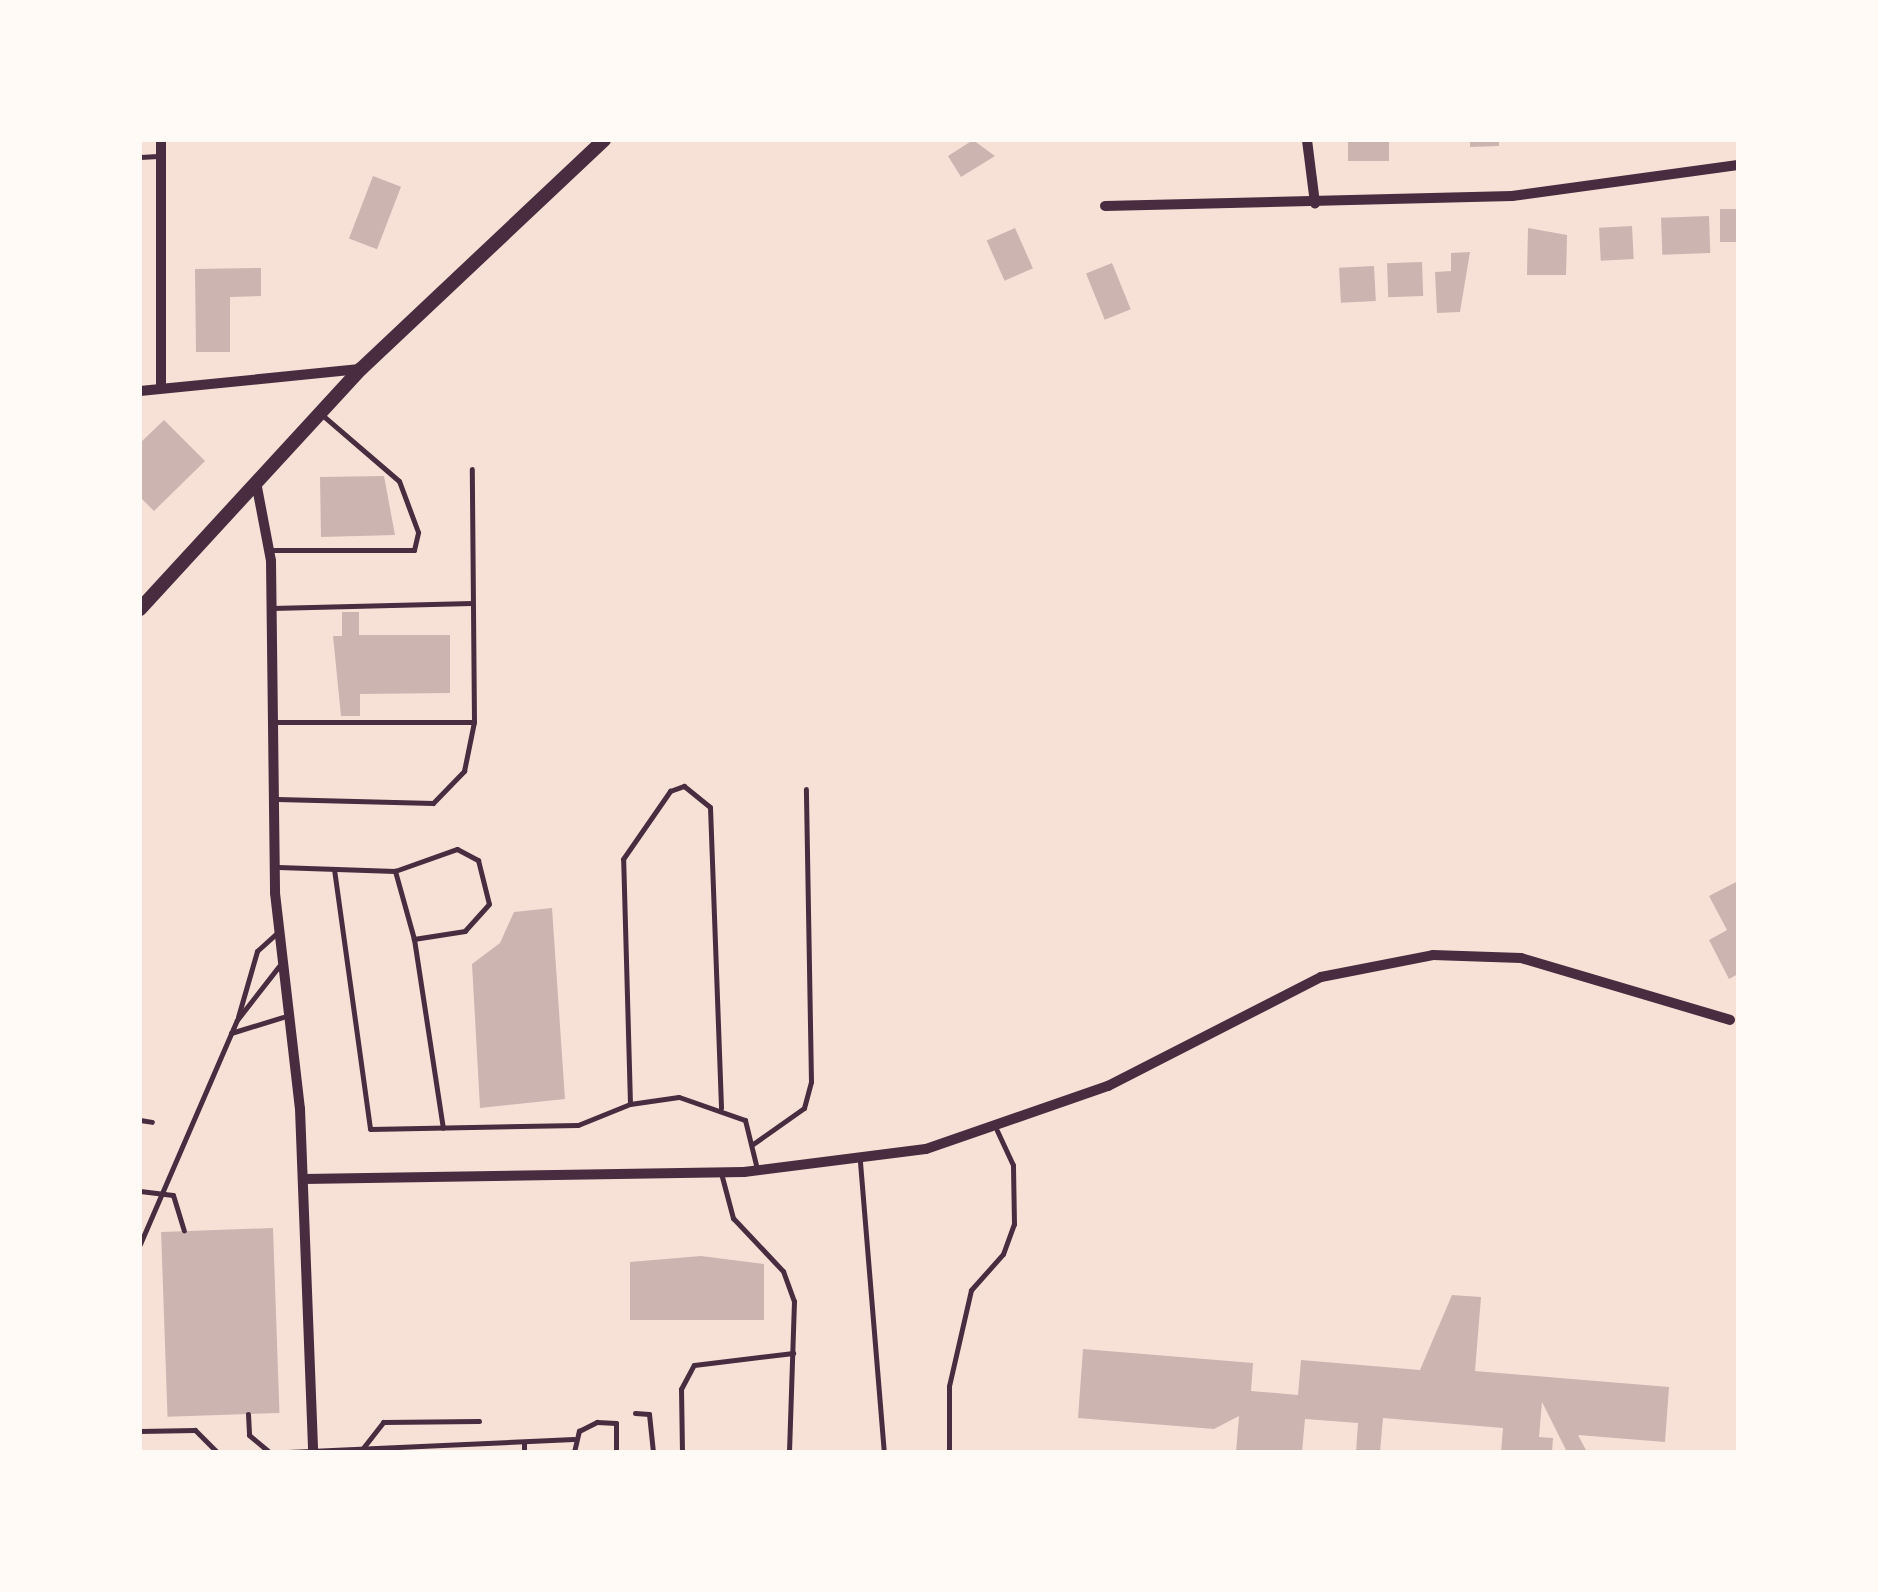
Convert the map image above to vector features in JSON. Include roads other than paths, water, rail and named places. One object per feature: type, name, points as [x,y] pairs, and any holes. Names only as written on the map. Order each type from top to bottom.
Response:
[{"type":"main road","points":[[140,609],[361,369],[604,140]]},
{"type":"street","points":[[161,140],[161,388]]},
{"type":"street","points":[[1307,140],[1315,202]]},
{"type":"street","points":[[1105,206],[1512,196],[1738,166]]},
{"type":"street","points":[[140,390],[361,369]]},
{"type":"street","points":[[256,482],[269,550],[278,966],[304,1179],[312,1449]]},
{"type":"street","points":[[304,1179],[757,1172],[860,1162],[997,1130],[1108,1086],[1254,1005],[1380,962],[1520,958],[1735,1021]]},
{"type":"lane","points":[[140,156],[161,156]]},
{"type":"lane","points":[[269,550],[414,550],[418,532],[398,480],[321,414]]},
{"type":"lane","points":[[274,799],[433,802],[464,772],[474,722],[472,469]]},
{"type":"lane","points":[[272,608],[472,603]]},
{"type":"lane","points":[[272,722],[474,722]]},
{"type":"lane","points":[[630,1104],[623,860],[670,791],[684,786],[710,807],[720,1108]]},
{"type":"lane","points":[[753,1144],[804,1108],[811,1082],[806,789]]},
{"type":"lane","points":[[274,867],[395,871],[457,849],[489,878],[481,920],[414,939]]},
{"type":"lane","points":[[334,869],[370,1129],[578,1126],[630,1104],[679,1097],[720,1108],[744,1120],[757,1172]]},
{"type":"lane","points":[[395,871],[414,939],[443,1128]]},
{"type":"lane","points":[[140,1244],[237,1020],[257,951],[277,933]]},
{"type":"lane","points":[[237,1020],[278,966]]},
{"type":"lane","points":[[232,1032],[283,1018]]},
{"type":"lane","points":[[140,1120],[152,1122]]},
{"type":"lane","points":[[948,1452],[950,1386],[970,1290],[1003,1254],[1014,1224],[1013,1165],[997,1130]]},
{"type":"lane","points":[[860,1162],[884,1452]]},
{"type":"lane","points":[[721,1173],[733,1218],[783,1270],[794,1301],[790,1452]]},
{"type":"lane","points":[[140,1191],[173,1195],[184,1230]]},
{"type":"lane","points":[[682,1452],[681,1389],[694,1365],[792,1354]]},
{"type":"lane","points":[[248,1414],[250,1436],[269,1452]]},
{"type":"lane","points":[[635,1414],[649,1414],[653,1452]]},
{"type":"lane","points":[[363,1448],[383,1422],[480,1420]]},
{"type":"lane","points":[[288,1452],[574,1439],[598,1422],[616,1423],[616,1452]]},
{"type":"lane","points":[[140,1430],[196,1430],[217,1452]]},
{"type":"lane","points":[[574,1439],[574,1452]]},
{"type":"lane","points":[[524,1442],[524,1452]]}]
